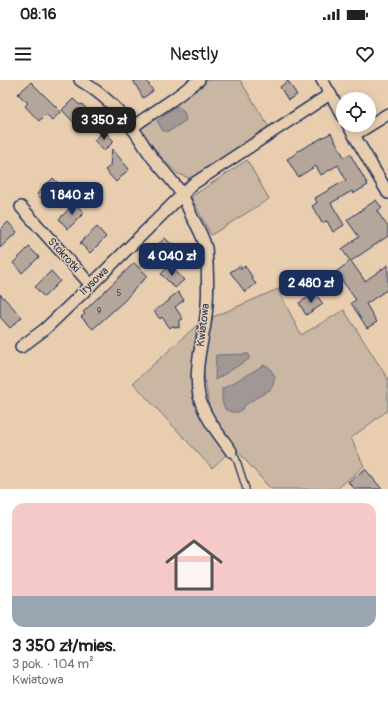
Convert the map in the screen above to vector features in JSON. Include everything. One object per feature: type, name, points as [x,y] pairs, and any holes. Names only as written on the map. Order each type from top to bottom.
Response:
[{"type":"street","name":"Kwiatowa","points":[[80,80],[92,87],[114,106],[132,128],[182,195],[198,228],[206,248],[208,276],[205,322],[198,365],[199,396],[209,420],[220,437],[232,451]]},
{"type":"street","points":[[132,128],[199,80]]},
{"type":"street","points":[[322,80],[336,104]]},
{"type":"street","points":[[182,195],[193,184],[330,94]]},
{"type":"street","points":[[354,136],[388,114]]},
{"type":"street","points":[[352,132],[388,193]]},
{"type":"street","name":"Irysowa","points":[[21,347],[91,285],[182,195]]},
{"type":"street","name":"Stokrotki","points":[[21,207],[91,285]]},
{"type":"lane","points":[[232,451],[236,458],[246,489]]},
{"type":"shaded area","points":[[207,80],[240,80],[270,129],[192,179],[178,174],[162,158],[139,129]]},
{"type":"shaded area","points":[[177,106],[184,112],[186,120],[170,131],[163,131],[157,121]]},
{"type":"shaded area","points":[[247,160],[269,199],[211,235],[191,197]]},
{"type":"shaded area","points":[[278,289],[301,335],[344,310],[388,379],[388,410],[351,438],[364,466],[337,489],[272,489],[234,447],[210,411],[202,363],[211,318]]},
{"type":"shaded area","points":[[197,325],[193,362],[194,400],[208,426],[227,454],[212,468],[133,383]]},
{"type":"shaded area","points":[[249,354],[249,359],[215,380],[216,355]]},
{"type":"shaded area","points":[[264,365],[268,366],[275,376],[271,389],[248,403],[239,412],[231,412],[225,409],[222,401],[222,389]]},
{"type":"building","points":[[133,80],[146,80],[153,91],[143,98]]},
{"type":"building","points":[[288,81],[297,95],[288,100],[280,87]]},
{"type":"building","points":[[31,82],[61,112],[52,120],[46,114],[39,121],[25,106],[28,103],[18,94]]},
{"type":"building","points":[[73,99],[80,105],[82,104],[92,115],[79,128],[62,110]]},
{"type":"building","points":[[104,131],[114,141],[104,151],[94,140]]},
{"type":"building","points":[[331,133],[344,157],[350,154],[368,185],[353,194],[352,191],[331,203],[344,225],[333,232],[327,221],[322,223],[312,206],[317,203],[315,198],[346,180],[338,165],[321,175],[316,166],[298,177],[287,159],[297,153],[296,152]]},
{"type":"building","points":[[112,149],[129,169],[116,182],[105,170],[110,166]]},
{"type":"building","points":[[53,178],[63,188],[46,204],[37,194]]},
{"type":"building","points":[[376,200],[382,208],[377,211],[388,227],[388,236],[351,261],[365,281],[388,265],[388,289],[366,304],[377,322],[367,328],[351,303],[356,300],[336,272],[350,261],[342,249],[359,237],[347,220]]},
{"type":"building","points":[[75,203],[84,213],[68,229],[59,219]]},
{"type":"building","points":[[8,222],[17,232],[0,248],[0,230]]},
{"type":"building","points":[[97,227],[106,237],[90,253],[80,243]]},
{"type":"building","points":[[165,238],[179,250],[165,263],[152,250]]},
{"type":"building","points":[[29,247],[39,257],[22,273],[13,263]]},
{"type":"building","points":[[134,263],[148,276],[124,301],[93,329],[81,317],[85,314],[83,312]]},
{"type":"building","points":[[170,265],[184,280],[175,288],[161,274]]},
{"type":"building","points":[[240,266],[241,269],[245,266],[256,284],[245,292],[230,272]]},
{"type":"building","points":[[51,271],[60,281],[44,297],[35,287]]},
{"type":"building","points":[[178,292],[184,300],[175,307],[183,319],[179,321],[179,328],[172,326],[170,328],[162,317],[160,319],[154,311],[170,300],[169,299]]},
{"type":"building","points":[[315,293],[323,304],[306,315],[299,303]]},
{"type":"building","points":[[0,294],[22,317],[10,328],[0,317]]},
{"type":"building","points":[[365,469],[382,489],[355,489],[348,482]]}]
